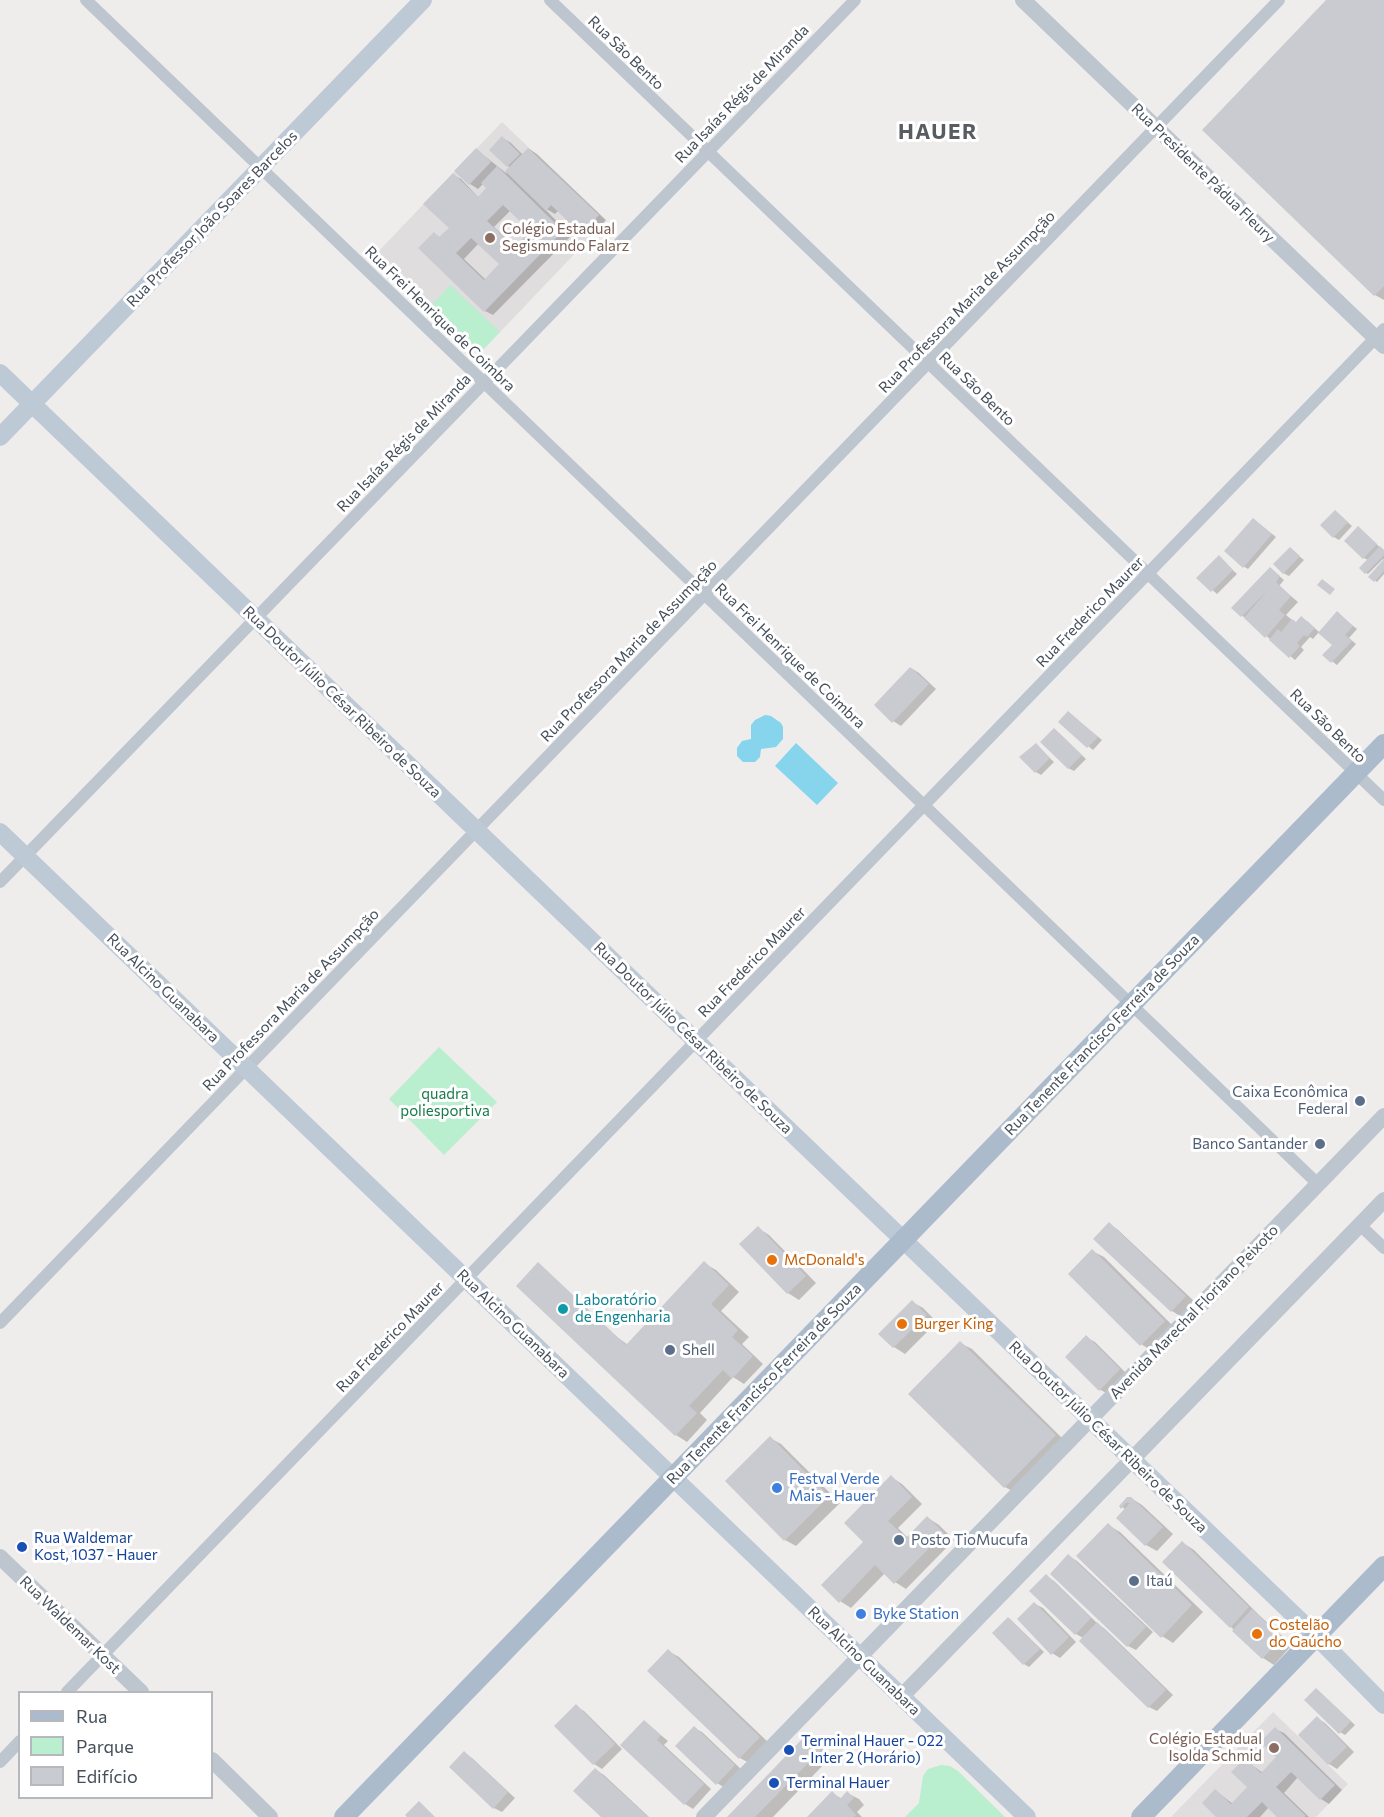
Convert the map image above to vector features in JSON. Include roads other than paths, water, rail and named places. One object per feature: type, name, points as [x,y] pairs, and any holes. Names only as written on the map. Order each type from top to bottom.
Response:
[{"type":"main road","name":"Rua Professor João Soares Barcelos","points":[[0,437],[423,0]]},
{"type":"main road","name":"Rua Doutor Júlio César Ribeiro de Souza","points":[[0,373],[1316,1636],[1384,1705]]},
{"type":"main road","name":"Rua Tenente Francisco Ferreira de Souza","points":[[344,1817],[1384,744]]},
{"type":"main road","name":"Rua Alcino Guanabara","points":[[0,832],[1027,1817]]},
{"type":"main road","points":[[1141,1817],[1384,1566]]},
{"type":"street","name":"Rua Frei Henrique de Coimbra","points":[[87,0],[1318,1184]]},
{"type":"street","name":"Rua São Bento","points":[[550,0],[1384,800]]},
{"type":"street","name":"Rua Isaías Régis de Miranda","points":[[0,882],[855,0]]},
{"type":"street","name":"Rua Presidente Pádua Fleury","points":[[1023,0],[1381,338]]},
{"type":"street","name":"Rua Professora Maria de Assumpção","points":[[0,1323],[1279,0]]},
{"type":"street","name":"Rua Frederico Maurer","points":[[68,1691],[1148,574],[1381,338]]},
{"type":"street","name":"Avenida Marechal Floriano Peixoto","points":[[704,1817],[1384,1116]]},
{"type":"street","points":[[901,1696],[1384,1200]]},
{"type":"street","points":[[1360,1225],[1384,1248]]},
{"type":"street","name":"Rua Waldemar Kost","points":[[0,1557],[140,1691]]},
{"type":"street","points":[[0,1762],[18,1744]]},
{"type":"street","points":[[213,1761],[270,1817]]},
{"type":"water","points":[[765,715],[781,723],[783,739],[776,747],[761,749],[760,757],[755,762],[743,762],[737,756],[737,748],[742,741],[751,739],[751,725]]},
{"type":"water","points":[[796,743],[838,783],[817,805],[775,766]]},
{"type":"place","name":"Colégio Estadual Segismundo Falarz","points":[[490,238]]},
{"type":"place","name":"Caixa Econômica Federal","points":[[1360,1101]]},
{"type":"place","name":"Banco Santander","points":[[1320,1144]]},
{"type":"place","name":"McDonald's","points":[[772,1260]]},
{"type":"place","name":"Laboratório de Engenharia","points":[[563,1309]]},
{"type":"place","name":"Burger King","points":[[902,1324]]},
{"type":"place","name":"Shell","points":[[670,1350]]},
{"type":"place","name":"Festval Verde Mais - Hauer","points":[[777,1488]]},
{"type":"place","name":"Posto TioMucufa","points":[[899,1540]]},
{"type":"place","name":"Rua Waldemar Kost, 1037 - Hauer","points":[[22,1547]]},
{"type":"place","name":"Itaú","points":[[1134,1581]]},
{"type":"place","name":"Byke Station","points":[[861,1614]]},
{"type":"place","name":"Costelão do Gaúcho","points":[[1257,1634]]},
{"type":"place","name":"Colégio Estadual Isolda Schmid","points":[[1274,1748]]},
{"type":"place","name":"Terminal Hauer - 022 - Inter 2 (Horário)","points":[[789,1750]]},
{"type":"place","name":"Terminal Hauer","points":[[774,1783]]},
{"type":"district","name":"HAUER","points":[[938,132]]},
{"type":"park label","name":"quadra poliesportiva","points":[[445,1102]]}]
